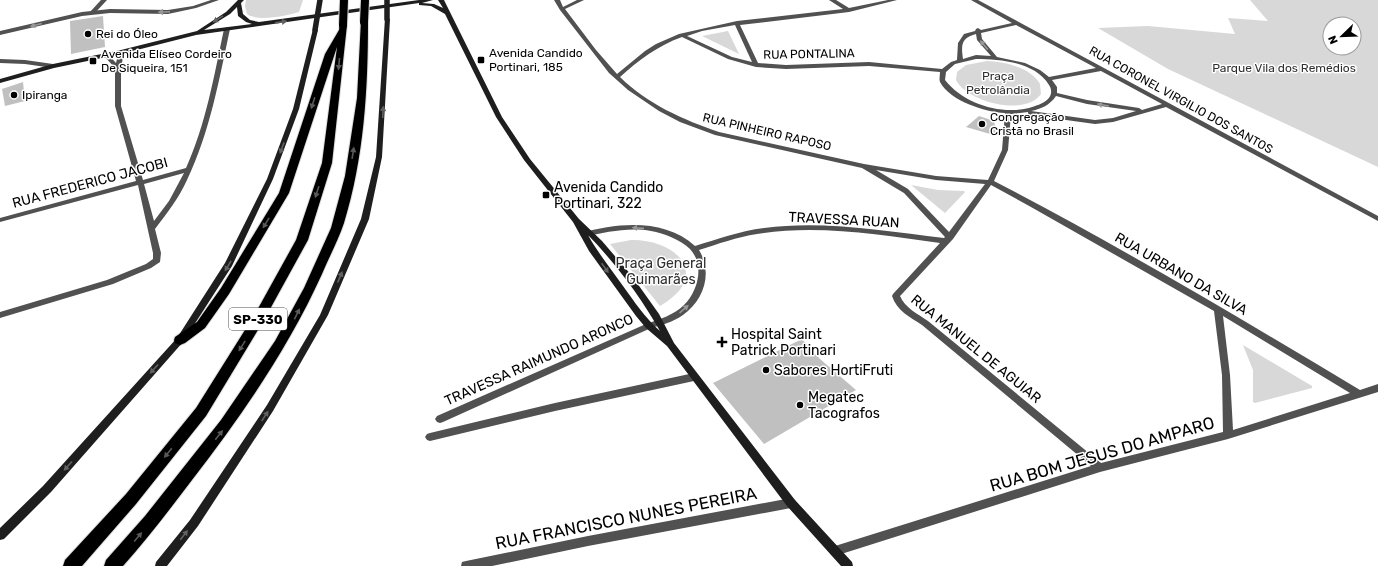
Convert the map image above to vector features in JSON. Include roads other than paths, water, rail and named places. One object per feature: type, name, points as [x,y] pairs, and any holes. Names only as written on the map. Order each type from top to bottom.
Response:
[{"type":"highway","name":"SP-330","points":[[71,566],[131,499],[201,412],[260,317],[302,240],[327,162],[339,66],[344,0]]},
{"type":"highway","name":"SP-330","points":[[112,566],[137,539],[231,421],[288,331],[316,274],[338,224],[350,172],[358,123],[364,70],[365,0]]},
{"type":"highway","points":[[180,340],[201,325],[225,292],[284,193],[329,54],[342,27]]},
{"type":"main road","points":[[0,535],[47,489],[180,340],[229,264],[270,180],[296,109],[315,30],[320,0]]},
{"type":"main road","points":[[160,566],[194,523],[270,408],[324,315],[365,219],[379,157],[387,0]]},
{"type":"main road","points":[[404,4],[409,0]]},
{"type":"main road","points":[[0,81],[53,66],[122,52],[196,33],[227,30],[430,0]]},
{"type":"main road","points":[[441,0],[499,117],[527,160],[576,221],[632,283],[667,334],[670,344]]},
{"type":"main road","points":[[240,2],[240,15],[248,21],[268,24]]},
{"type":"main road","points":[[196,33],[228,13],[240,2]]},
{"type":"main road","points":[[404,4],[424,4],[448,13]]},
{"type":"main road","points":[[588,234],[613,281],[649,326],[670,344],[791,503],[848,566]]},
{"type":"street","points":[[92,13],[104,0]]},
{"type":"street","points":[[0,33],[92,13],[175,11],[216,0]]},
{"type":"street","name":"RUA PINHEIRO RAPOSO","points":[[557,0],[562,9],[618,77],[629,88],[657,108],[696,128],[717,134],[864,166],[906,191],[948,239]]},
{"type":"street","points":[[562,9],[581,0]]},
{"type":"street","points":[[832,0],[849,10]]},
{"type":"street","points":[[618,77],[646,52],[681,35],[737,23],[849,10],[894,0]]},
{"type":"street","name":"RUA CORONEL VIRGILIO DOS SANTOS","points":[[974,0],[1378,219]]},
{"type":"street","points":[[737,23],[756,65]]},
{"type":"street","points":[[960,60],[961,39],[970,32],[1018,23]]},
{"type":"street","points":[[152,228],[172,201],[196,150],[209,109],[227,30]]},
{"type":"street","points":[[978,30],[979,39],[995,57]]},
{"type":"street","name":"RUA PONTALINA","points":[[681,35],[730,58],[756,65],[786,67],[869,64],[944,71]]},
{"type":"street","points":[[0,315],[123,278],[153,265],[157,258],[152,228],[118,106],[118,68],[122,52]]},
{"type":"street","points":[[106,55],[118,68]]},
{"type":"street","points":[[1025,112],[1040,108],[1050,102],[1054,94],[1048,79],[1026,65],[995,57],[976,57],[960,60],[950,64],[944,71],[942,79],[947,88],[957,97],[977,106],[1008,113],[1025,112],[1095,122],[1113,120],[1166,105]]},
{"type":"street","points":[[0,61],[25,62],[53,66]]},
{"type":"street","points":[[1048,79],[1102,69]]},
{"type":"street","points":[[1054,94],[1101,105],[1142,111]]},
{"type":"street","name":"RUA MANUEL DE AGUIAR","points":[[1008,113],[1005,150],[990,182],[948,239],[899,292],[896,296],[897,300],[905,309],[925,323],[1100,468]]},
{"type":"street","points":[[864,166],[936,178],[990,182]]},
{"type":"street","name":"RUA FREDERICO JACOBI","points":[[0,220],[187,170]]},
{"type":"street","name":"RUA URBANO DA SILVA","points":[[990,182],[1034,205],[1218,309],[1358,393]]},
{"type":"street","points":[[588,234],[625,228],[653,229],[670,234],[694,249],[700,262],[702,287],[693,300],[681,312],[660,323],[649,326]]},
{"type":"street","name":"TRAVESSA RUAN","points":[[694,249],[750,232],[799,228],[861,231],[948,239]]},
{"type":"street","points":[[1218,309],[1226,375],[1228,435]]},
{"type":"street","name":"TRAVESSA RAIMUNDO ARONCO","points":[[440,419],[649,326]]},
{"type":"street","points":[[430,437],[554,407],[694,377]]},
{"type":"street","name":"RUA BOM JESUS DO AMPARO","points":[[835,551],[1100,468],[1228,435],[1358,393],[1378,388]]},
{"type":"street","name":"RUA FRANCISCO NUNES PEREIRA","points":[[466,566],[588,541],[791,503]]},
{"type":"place","name":"Rei do Óleo","points":[[88,34]]},
{"type":"place","name":"Avenida Candido Portinari, 185","points":[[481,60]]},
{"type":"place","name":"Avenida Elíseo Cordeiro De Siqueira, 151","points":[[93,61]]},
{"type":"place","name":"Ipiranga","points":[[14,95]]},
{"type":"place","name":"Congregação Cristã no Brasil","points":[[982,124]]},
{"type":"place","name":"Avenida Candido Portinari, 322","points":[[546,195]]},
{"type":"place","name":"Hospital Saint Patrick Portinari","points":[[722,342]]},
{"type":"place","name":"Sabores HortiFruti","points":[[766,370]]},
{"type":"place","name":"Megatec Tacografos","points":[[800,405]]},
{"type":"park label","name":"Parque Vila dos Remédios","points":[[1284,68]]},
{"type":"park label","name":"Praça Petrolândia","points":[[998,83]]},
{"type":"park label","name":"Praça General Guimarães","points":[[661,272]]}]
